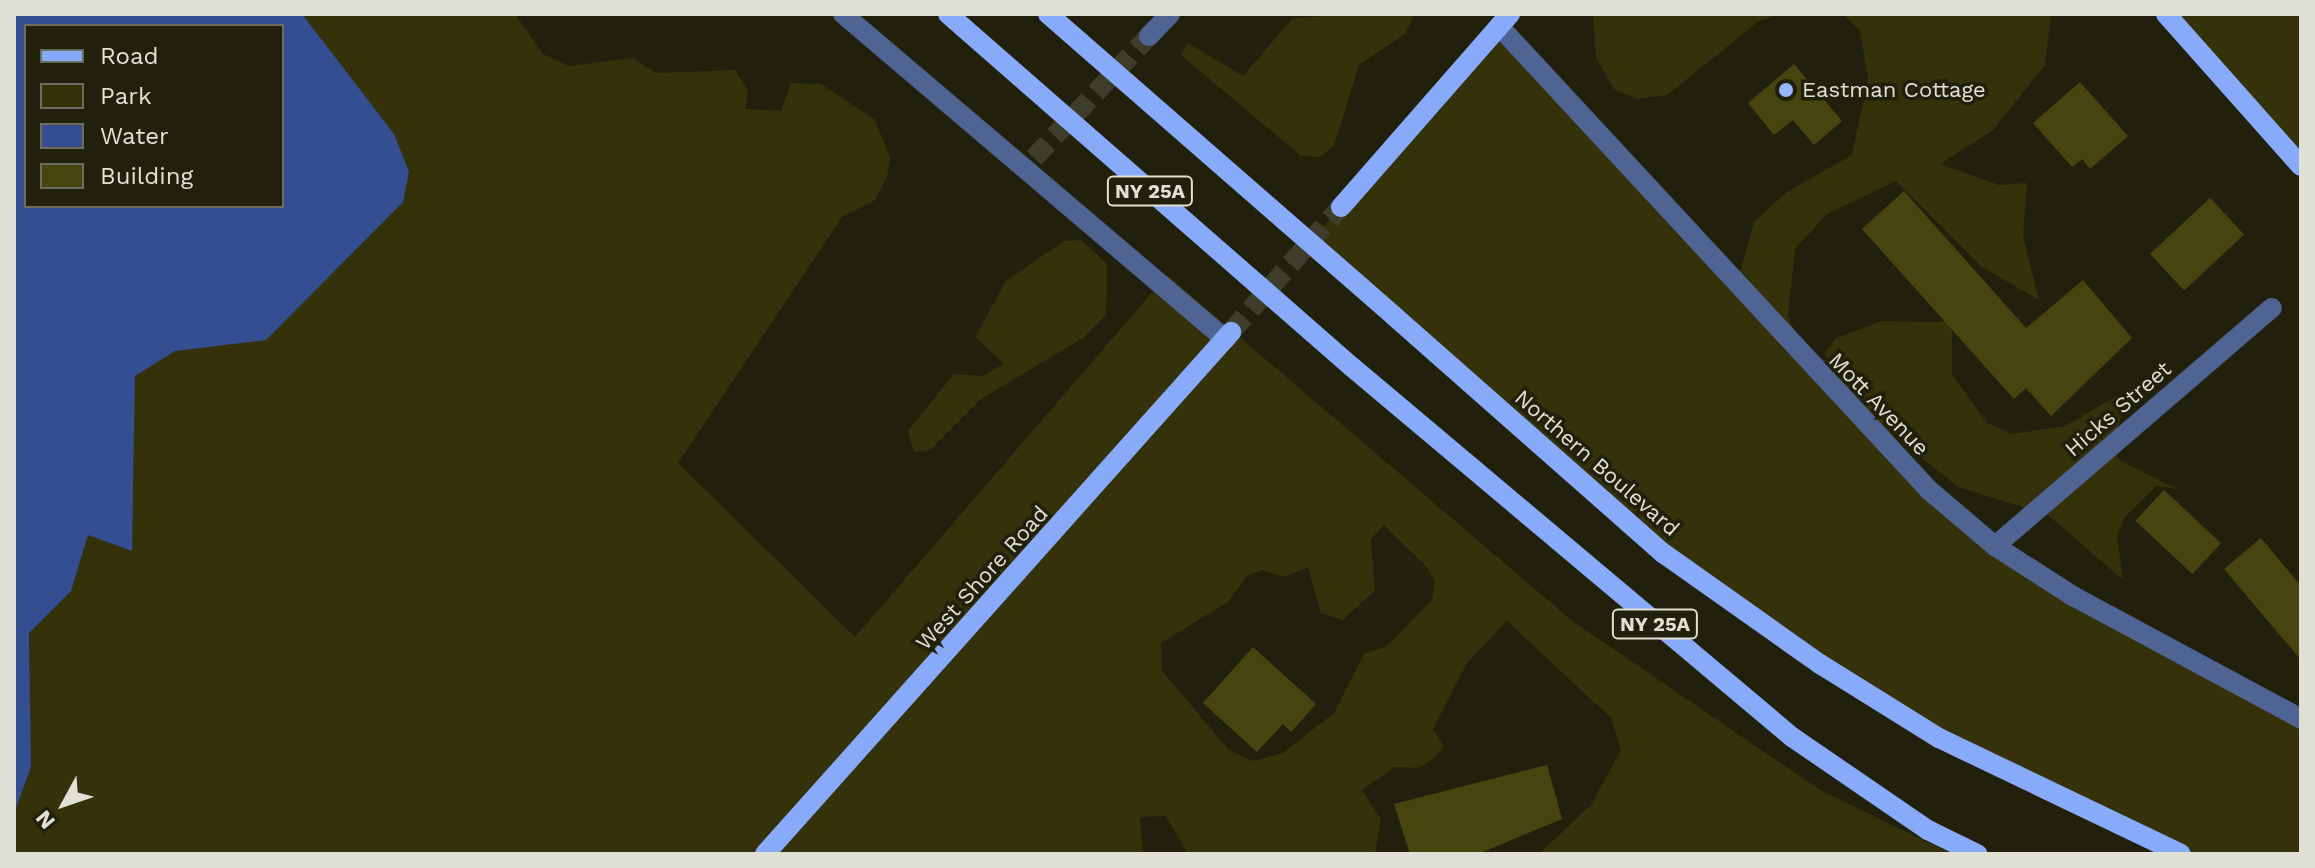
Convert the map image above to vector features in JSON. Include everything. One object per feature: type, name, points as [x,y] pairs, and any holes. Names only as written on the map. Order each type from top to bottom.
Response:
[{"type":"main road","name":"NY 25A","points":[[948,14],[1352,367],[1792,737],[1928,830],[1977,854]]},
{"type":"main road","name":"Northern Boulevard","points":[[1048,14],[1663,553],[1820,664],[1939,738],[2181,854]]},
{"type":"main road","points":[[2166,14],[2301,166]]},
{"type":"main road","points":[[1341,207],[1505,20]]},
{"type":"main road","name":"West Shore Road","points":[[765,854],[1228,336]]},
{"type":"street","points":[[843,14],[1029,164],[1228,336]]},
{"type":"street","points":[[1149,36],[1170,14]]},
{"type":"street","name":"Mott Avenue","points":[[1505,20],[1869,433],[1995,546],[2227,685],[2301,719]]},
{"type":"street","name":"Hicks Street","points":[[1995,546],[2272,308]]},
{"type":"green space","points":[[14,14],[515,14],[543,54],[569,66],[632,58],[656,73],[735,70],[748,91],[745,109],[781,111],[791,83],[821,84],[875,120],[890,158],[887,177],[875,200],[842,217],[678,463],[855,637],[1167,275],[1571,620],[1820,790],[1952,854],[1539,854],[1591,805],[1621,750],[1611,718],[1507,621],[1467,663],[1433,729],[1444,746],[1433,759],[1418,768],[1395,767],[1362,790],[1381,819],[1375,854],[1188,854],[1166,816],[1140,817],[1143,854],[14,854]],"holes":[[[1384,525],[1427,567],[1435,582],[1432,600],[1387,646],[1364,654],[1334,713],[1283,753],[1253,761],[1229,750],[1162,671],[1161,643],[1228,602],[1247,576],[1262,570],[1285,577],[1308,567],[1321,613],[1343,620],[1375,590],[1371,539]]]},
{"type":"green space","points":[[1414,14],[1406,33],[1359,65],[1334,146],[1319,157],[1301,156],[1181,55],[1188,43],[1243,76],[1293,18]]},
{"type":"green space","points":[[1593,14],[1781,14],[1759,21],[1667,95],[1637,99],[1614,89],[1596,58]]},
{"type":"green space","points":[[1843,14],[2051,14],[2045,65],[1993,130],[1940,164],[1999,185],[2027,183],[2023,236],[2039,300],[1982,267],[1896,181],[1827,214],[1795,249],[1788,315],[1800,345],[1829,363],[1825,353],[1836,338],[1882,321],[1940,322],[1966,313],[1952,330],[1952,374],[1987,423],[2012,434],[2065,426],[2148,378],[2124,404],[2115,441],[2119,460],[2177,489],[2156,486],[2125,517],[2117,536],[2123,580],[2048,515],[1958,487],[1843,395],[1995,546],[2301,719],[2301,854],[2181,854],[1939,738],[1663,553],[1309,243],[1499,26],[1739,276],[1754,222],[1787,192],[1852,155],[1868,79],[1860,31]]},
{"type":"green space","points":[[2166,14],[2301,14],[2301,166]]},
{"type":"green space","points":[[1081,240],[1107,264],[1106,315],[1083,338],[981,399],[930,450],[914,452],[908,431],[954,374],[982,376],[1004,364],[975,337],[1006,281],[1064,241]]},
{"type":"water","points":[[14,14],[302,14],[394,134],[409,172],[403,202],[266,340],[175,351],[135,376],[132,551],[88,535],[71,591],[29,633],[31,767],[14,813]]},
{"type":"building","name":"Eastman Cottage","points":[[1794,64],[1842,121],[1814,145],[1793,120],[1774,135],[1748,103]]},
{"type":"building","points":[[2080,82],[2128,136],[2090,169],[2082,159],[2072,167],[2033,123]]},
{"type":"building","points":[[1904,191],[2026,328],[2083,280],[2132,338],[2051,416],[2026,388],[2014,399],[1862,229]]},
{"type":"building","points":[[2210,198],[2244,235],[2184,290],[2150,254]]},
{"type":"building","points":[[2164,490],[2221,543],[2192,574],[2135,521]]},
{"type":"building","points":[[2261,538],[2301,586],[2301,660],[2224,569]]},
{"type":"building","points":[[1253,647],[1316,704],[1291,732],[1283,724],[1257,752],[1203,703]]},
{"type":"building","points":[[1547,765],[1562,819],[1478,854],[1410,854],[1394,804]]},
{"type":"tunnel","points":[[1034,158],[1149,36]]},
{"type":"tunnel","points":[[1231,332],[1341,207]]},
{"type":"place","name":"Eastman Cottage","points":[[1786,90]]}]
